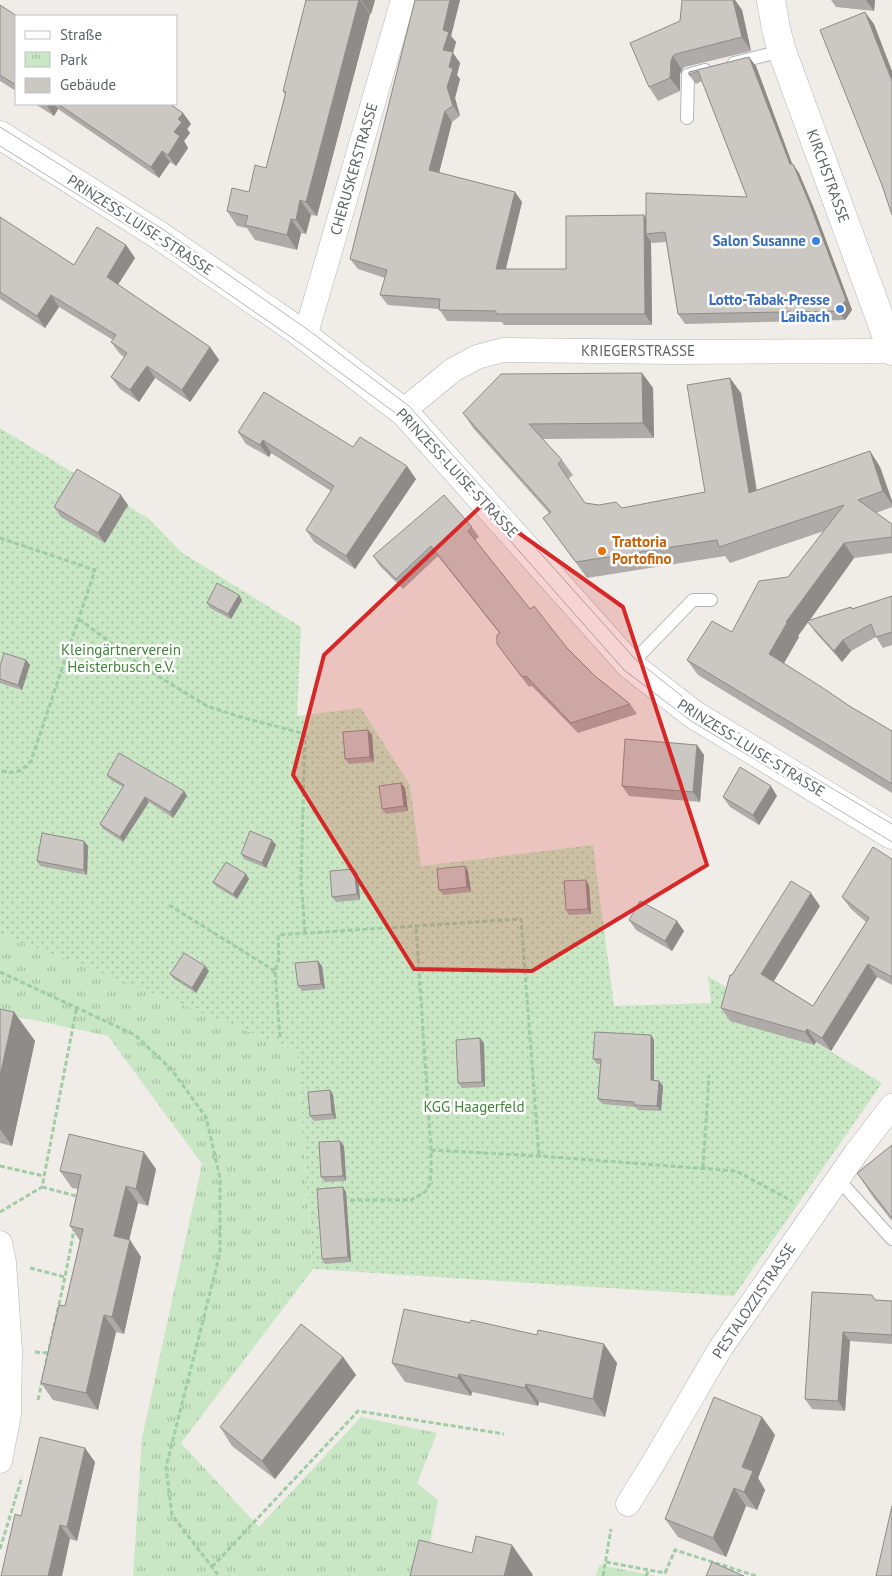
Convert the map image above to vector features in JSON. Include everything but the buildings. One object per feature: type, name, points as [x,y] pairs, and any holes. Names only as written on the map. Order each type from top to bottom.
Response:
[{"type":"main road","name":"KIRCHSTRASSE","points":[[771,0],[782,51],[892,351]]},
{"type":"main road","name":"PRINZESS-LUISE-STRASSE","points":[[0,135],[160,236],[305,338],[405,413],[630,665],[693,714],[892,835]]},
{"type":"street","name":"CHERUSKERSTRASSE","points":[[305,338],[403,0]]},
{"type":"street","name":"KRIEGERSTRASSE","points":[[405,413],[409,406],[453,370],[477,357],[503,350],[671,352],[892,351]]},
{"type":"street","name":"PESTALOZZISTRASSE","points":[[628,1504],[720,1349],[813,1214],[892,1106]]},
{"type":"street","points":[[0,1461],[9,1414],[10,1350],[2,1252]]},
{"type":"lane","points":[[688,118],[688,75],[782,51]]},
{"type":"lane","points":[[630,665],[692,600],[711,600]]},
{"type":"lane","points":[[838,1179],[892,1239]]},
{"type":"path","points":[[0,538],[95,570],[31,761],[22,770],[10,774],[0,770]]},
{"type":"path","points":[[78,619],[143,667],[207,706],[236,716],[305,734],[301,879],[305,934]]},
{"type":"path","points":[[169,905],[275,971]]},
{"type":"path","points":[[280,1037],[275,971],[279,958],[278,935],[521,919],[539,1156]]},
{"type":"path","points":[[350,1200],[411,1200],[425,1192],[430,1184],[432,1172],[431,1150],[416,926]]},
{"type":"path","points":[[0,972],[77,1006],[135,1035],[171,1069],[206,1117],[220,1178],[220,1253],[166,1467],[172,1514],[219,1576]]},
{"type":"path","points":[[42,1187],[77,1006]]},
{"type":"path","points":[[703,1168],[709,1075]]},
{"type":"path","points":[[431,1150],[736,1171],[813,1214]]},
{"type":"path","points":[[0,1166],[44,1176]]},
{"type":"path","points":[[0,1212],[42,1187],[80,1197],[78,1206]]},
{"type":"path","points":[[36,1408],[75,1224]]},
{"type":"path","points":[[2,1252],[65,1277]]},
{"type":"path","points":[[212,1567],[358,1411],[504,1434]]},
{"type":"path","points":[[0,1549],[22,1472]]},
{"type":"path","points":[[603,1576],[611,1529]]},
{"type":"path","points":[[606,1562],[665,1574],[675,1550],[756,1576]]},
{"type":"path","points":[[646,1576],[648,1571]]},
{"type":"highlighted area","points":[[481,506],[623,607],[707,865],[532,971],[414,969],[293,775],[324,655]]},
{"type":"green space","name":"KGG Haagerfeld","points":[[0,428],[149,519],[181,552],[301,627],[297,716],[361,708],[410,785],[421,866],[593,845],[614,1006],[711,1003],[708,976],[882,1083],[734,1296],[313,1269],[297,1051],[0,934]]},
{"type":"green space","points":[[0,934],[95,969],[297,1051],[313,1269],[181,1443],[259,1527],[361,1417],[437,1433],[417,1483],[438,1500],[424,1576],[133,1576],[142,1438],[202,1164],[108,1036],[0,1013]]},
{"type":"green space","points":[[599,1565],[656,1576],[596,1576]]},
{"type":"tram line","points":[[0,127],[164,230],[307,329],[409,406],[635,659],[697,708],[892,824]]},
{"type":"tram line","points":[[0,146],[155,243],[301,344],[401,417],[624,670],[691,721],[892,842]]},
{"type":"place","name":"Salon Susanne","points":[[816,241]]},
{"type":"place","name":"Lotto-Tabak-Presse Laibach","points":[[840,309]]},
{"type":"place","name":"Trattoria Portofino","points":[[602,551]]},
{"type":"park label","name":"Kleingärtnerverein Heisterbusch e.V.","points":[[121,658]]}]
